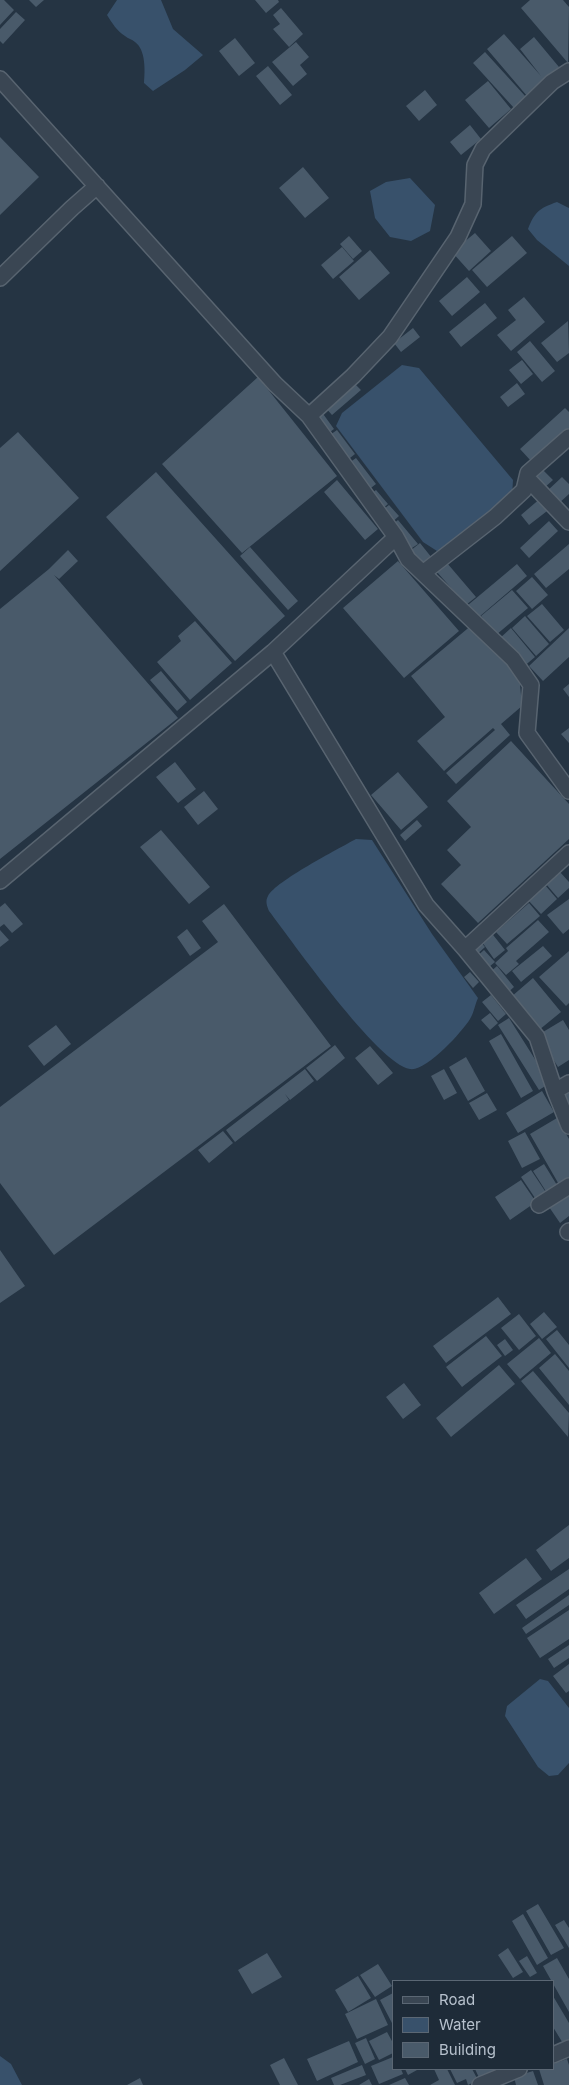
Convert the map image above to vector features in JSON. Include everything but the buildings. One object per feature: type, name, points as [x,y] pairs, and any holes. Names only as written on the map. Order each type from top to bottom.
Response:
[{"type":"street","points":[[309,416],[353,376],[390,337],[458,237],[473,204],[475,165],[483,148],[552,82],[569,71]]},
{"type":"street","points":[[0,79],[275,384],[309,416],[396,536],[408,559],[513,659],[531,685],[527,733],[569,790]]},
{"type":"street","points":[[0,278],[97,186]]},
{"type":"street","points":[[423,573],[495,517],[524,490],[528,472],[569,437]]},
{"type":"street","points":[[527,478],[569,522]]},
{"type":"street","points":[[0,881],[273,652],[396,536]]},
{"type":"street","points":[[273,652],[426,905],[465,949],[537,1037],[569,1126]]},
{"type":"street","points":[[465,949],[569,853]]},
{"type":"street","points":[[555,1091],[569,1083]]},
{"type":"street","points":[[539,1205],[569,1186]]},
{"type":"street","points":[[554,2055],[569,2048]]},
{"type":"street","points":[[480,2085],[517,2070]]},
{"type":"water","points":[[117,0],[161,0],[173,29],[203,55],[185,70],[153,91],[144,83],[144,61],[139,46],[120,32],[107,15]]},
{"type":"water","points":[[410,178],[435,205],[430,231],[411,241],[390,237],[375,218],[370,191],[386,182]]},
{"type":"water","points":[[557,202],[569,208],[569,266],[537,240],[528,229],[539,211]]},
{"type":"water","points":[[402,365],[419,368],[513,480],[512,497],[443,549],[437,551],[423,542],[336,426],[342,413]]},
{"type":"water","points":[[356,839],[372,840],[432,934],[478,998],[471,1017],[460,1033],[434,1058],[417,1068],[410,1069],[396,1062],[357,1025],[315,973],[269,911],[267,905],[268,896],[283,882]]},
{"type":"water","points":[[540,1679],[548,1681],[569,1708],[569,1763],[558,1775],[549,1776],[538,1767],[505,1716],[507,1706]]},
{"type":"water","points":[[0,2056],[11,2064],[22,2085],[0,2085]]}]
